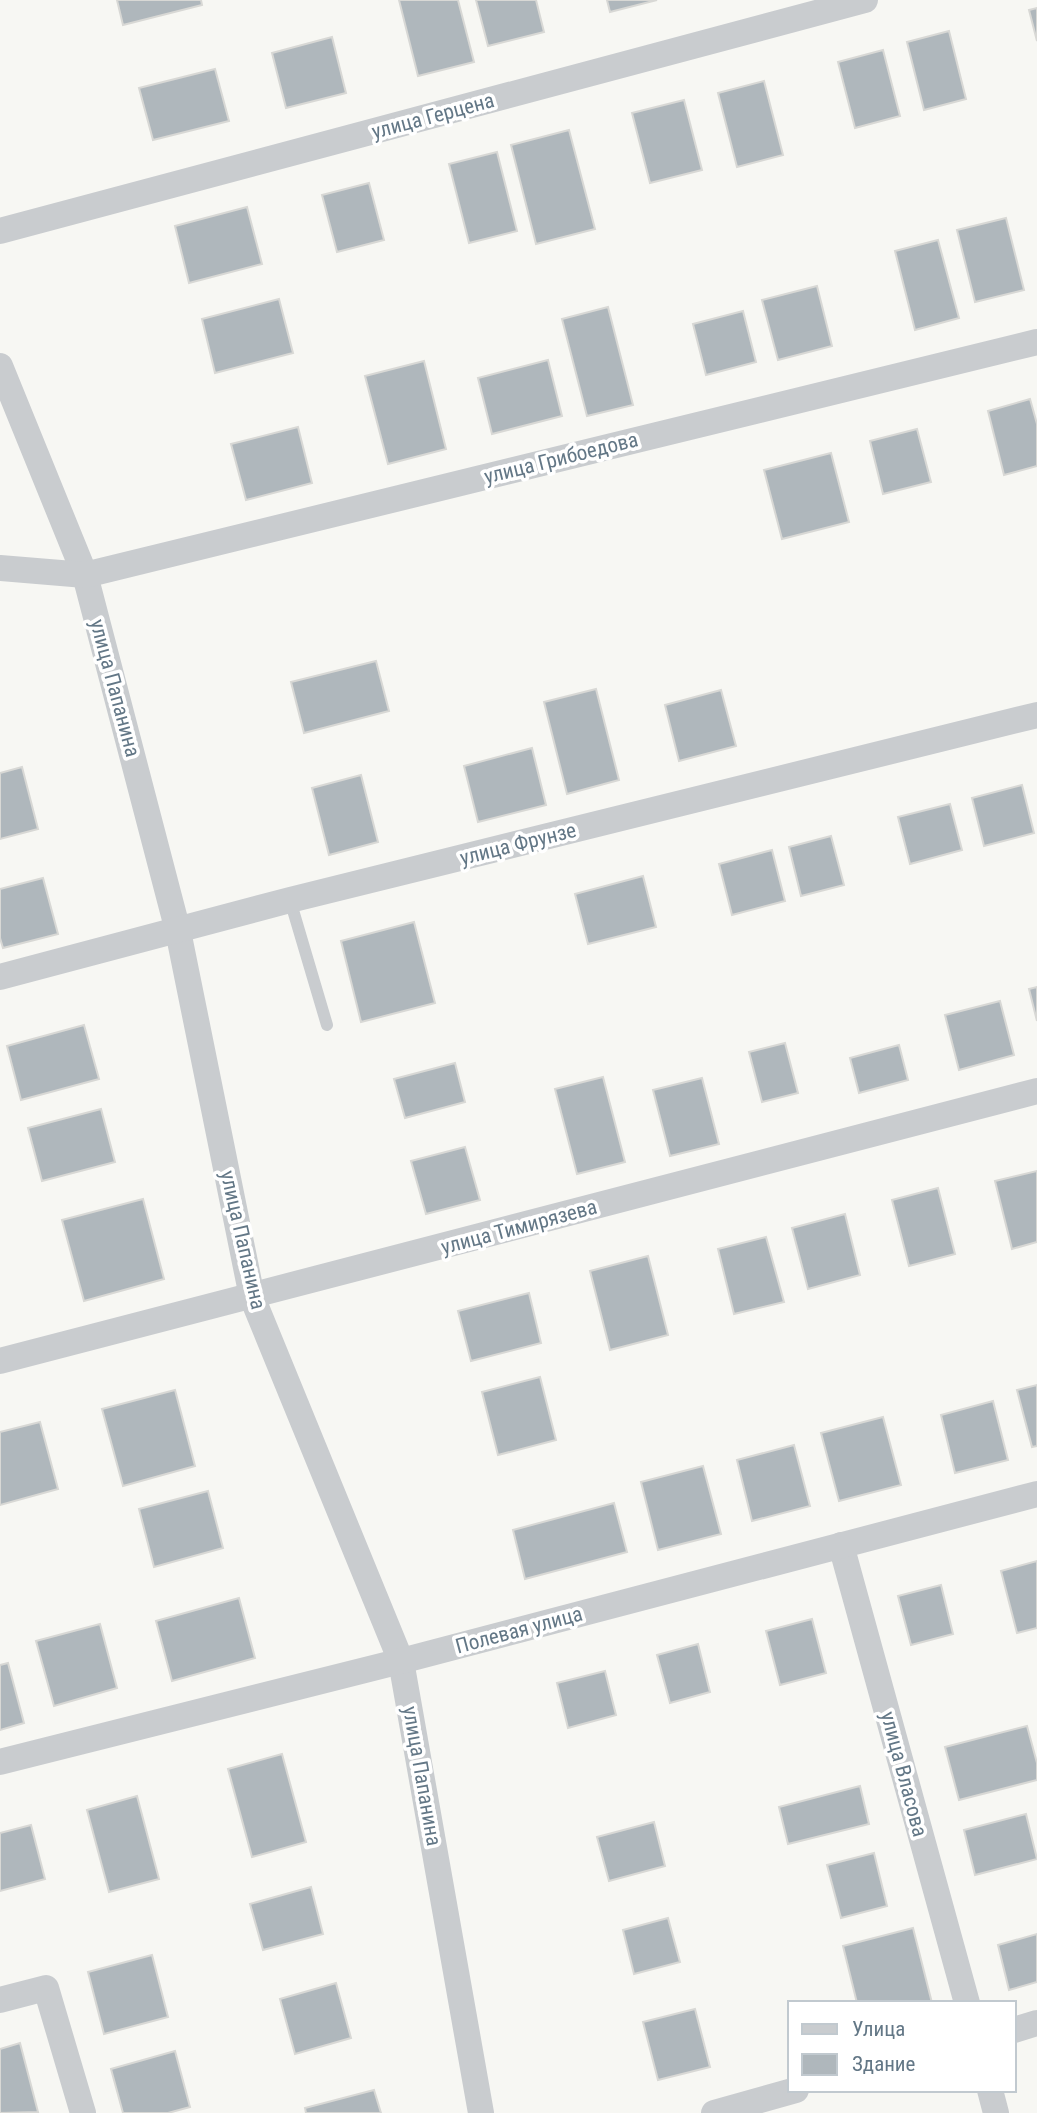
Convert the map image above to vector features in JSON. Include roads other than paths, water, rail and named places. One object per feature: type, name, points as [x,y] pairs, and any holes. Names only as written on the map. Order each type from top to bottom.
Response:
[{"type":"street","name":"улица Герцена","points":[[0,231],[865,0]]},
{"type":"street","name":"улица Грибоедова","points":[[0,568],[85,575],[1037,341]]},
{"type":"street","name":"улица Папанина","points":[[0,366],[85,575],[177,931],[252,1297],[401,1661],[481,2113]]},
{"type":"street","name":"улица Фрунзе","points":[[0,977],[290,900],[1037,715]]},
{"type":"street","name":"улица Тимирязева","points":[[0,1361],[1037,1091]]},
{"type":"street","name":"Полевая улица","points":[[0,1762],[401,1661],[1037,1494]]},
{"type":"street","name":"улица Власова","points":[[841,1545],[966,2001]]},
{"type":"street","points":[[0,2000],[46,1988],[83,2113]]},
{"type":"street","points":[[1016,2029],[1037,2023]]},
{"type":"street","points":[[714,2113],[789,2092]]},
{"type":"street","points":[[991,2092],[996,2113]]},
{"type":"lane","points":[[290,900],[327,1025]]}]
